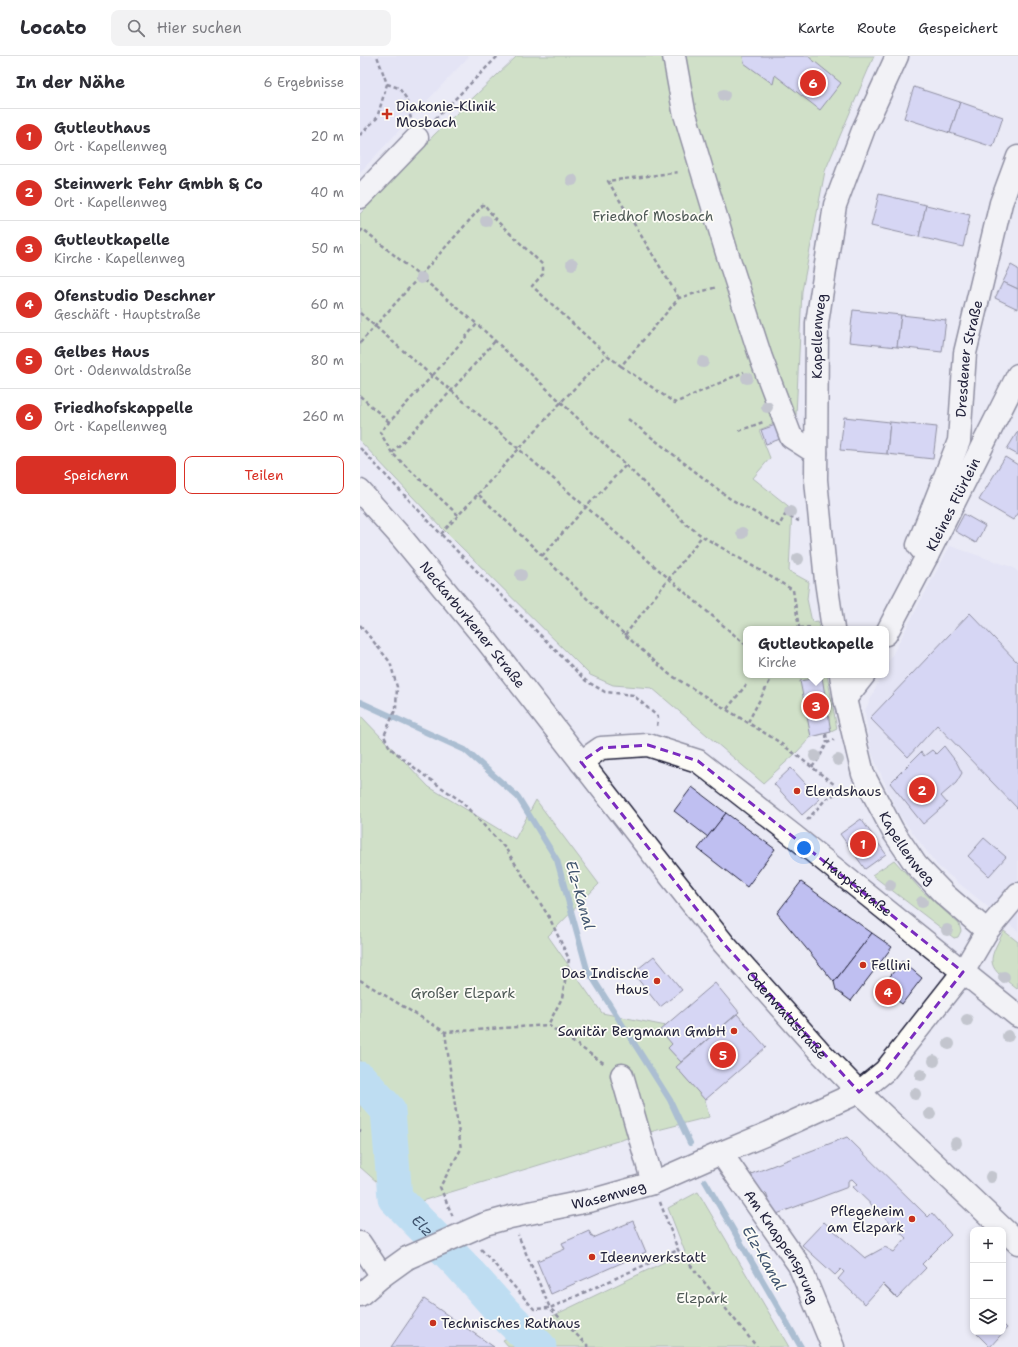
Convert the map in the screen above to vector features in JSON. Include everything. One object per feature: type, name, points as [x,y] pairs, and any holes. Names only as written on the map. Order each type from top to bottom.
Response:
[{"type":"street","points":[[674,56],[684,111],[736,282],[763,363],[791,437],[816,453]]},
{"type":"street","name":"Kapellenweg","points":[[833,626],[826,581],[816,480],[817,323],[835,205],[864,128],[897,56]]},
{"type":"street","points":[[360,197],[417,138]]},
{"type":"street","name":"Dresdener Straße","points":[[927,556],[918,545],[958,441],[965,353],[1001,203],[1018,157]]},
{"type":"street","name":"Kleines Flürlein","points":[[889,628],[1018,375]]},
{"type":"street","name":"Neckarburkener Straße","points":[[360,491],[402,538],[487,641],[581,762]]},
{"type":"street","name":"Kapellenweg","points":[[842,678],[863,774],[893,831],[916,865],[944,894],[987,932]]},
{"type":"street","points":[[845,699],[862,678]]},
{"type":"street","name":"Hauptstraße","points":[[581,762],[601,748],[648,745],[698,761],[1018,1016]]},
{"type":"street","name":"Odenwaldstraße","points":[[581,762],[724,944],[822,1054],[859,1092],[1018,1243]]},
{"type":"street","name":"Wasemweg","points":[[360,1294],[407,1258],[485,1224],[510,1217],[593,1200],[653,1183],[859,1092],[885,1071],[963,972],[987,932],[1018,894]]},
{"type":"street","points":[[622,1076],[653,1183]]},
{"type":"street","name":"Am Knappensprung","points":[[721,1153],[799,1264],[833,1347]]},
{"type":"street","points":[[360,1243],[382,1276]]},
{"type":"path","points":[[360,135],[377,118],[386,84],[377,56]]},
{"type":"path","points":[[417,138],[498,56]]},
{"type":"path","points":[[386,84],[399,88],[406,98],[408,107]]},
{"type":"path","points":[[679,298],[608,181],[701,169]]},
{"type":"path","points":[[360,343],[484,204],[496,220],[543,265],[543,274],[532,286],[607,355],[675,403],[763,363]]},
{"type":"path","points":[[360,232],[363,229],[477,324],[561,402],[686,524],[702,536],[793,590],[799,626]]},
{"type":"path","points":[[621,366],[679,298],[736,282]]},
{"type":"path","points":[[360,313],[743,642]]},
{"type":"path","points":[[458,515],[392,453],[380,432],[432,376],[477,324]]},
{"type":"path","points":[[392,453],[451,391],[495,341]]},
{"type":"path","points":[[441,534],[561,402],[607,355]]},
{"type":"path","points":[[360,396],[389,422]]},
{"type":"path","points":[[739,431],[783,414]]},
{"type":"path","points":[[628,419],[729,498],[780,526],[785,515],[821,531]]},
{"type":"path","points":[[360,448],[441,534],[586,681],[605,692],[633,695],[658,717],[655,748]]},
{"type":"path","points":[[542,556],[586,507],[626,466]]},
{"type":"path","points":[[478,494],[542,556],[669,674],[776,740],[835,785]]},
{"type":"path","points":[[625,634],[702,536]]},
{"type":"path","points":[[360,626],[390,662],[397,687],[396,708],[384,736],[390,748],[425,776],[461,801],[506,850],[549,917],[569,958],[562,998],[548,1025]]},
{"type":"path","points":[[748,722],[771,678]]},
{"type":"path","points":[[727,709],[746,685]]},
{"type":"path","points":[[812,766],[818,760],[827,743],[826,734]]},
{"type":"path","points":[[809,818],[826,799],[839,792]]},
{"type":"path","points":[[360,980],[445,1032],[548,1025],[622,1076]]},
{"type":"path","points":[[653,1183],[678,1250],[757,1347]]},
{"type":"path","points":[[589,1347],[550,1308],[678,1250]]},
{"type":"highlighted area","points":[[648,745],[698,761],[963,972],[885,1071],[859,1092],[724,944],[581,762],[601,748]]},
{"type":"shaded area","name":"Diakonie-Klinik Mosbach","points":[[360,56],[469,56],[360,172]]},
{"type":"shaded area","points":[[950,546],[1014,568],[1018,572],[1018,931],[938,866],[898,813],[871,751],[865,711],[881,678],[889,678],[889,661]]},
{"type":"green space","name":"Friedhof Mosbach","points":[[517,56],[874,56],[825,171],[802,291],[796,415],[759,430],[770,458],[753,478],[792,509],[789,571],[809,582],[807,599],[812,622],[818,621],[819,626],[743,626],[743,678],[828,678],[837,729],[811,737],[795,754],[763,783],[652,688],[613,685],[590,675],[443,529],[360,441],[360,214],[434,135]]},
{"type":"green space","name":"Großer Elzpark","points":[[360,715],[429,787],[515,839],[536,800],[599,884],[548,936],[602,1013],[666,1026],[672,1044],[668,1048],[681,1062],[676,1067],[705,1100],[709,1117],[634,1136],[415,1203],[395,1198],[360,1167]]},
{"type":"green space","points":[[894,860],[921,890],[959,924],[961,931],[958,937],[954,938],[872,875]]},
{"type":"green space","points":[[1004,931],[1018,942],[1017,989],[995,970],[992,964],[994,951]]},
{"type":"green space","name":"Elzpark","points":[[698,1192],[789,1347],[509,1347],[503,1340],[685,1252],[668,1208]]},
{"type":"building","points":[[743,56],[809,56],[841,83],[820,110],[775,75],[773,84],[744,63]]},
{"type":"building","points":[[914,87],[960,102],[950,133],[904,118]]},
{"type":"building","points":[[960,102],[1003,117],[993,147],[950,133]]},
{"type":"building","points":[[879,194],[926,205],[919,237],[871,226]]},
{"type":"building","points":[[926,205],[970,215],[963,247],[919,237]]},
{"type":"building","points":[[1011,265],[1018,269],[1018,289],[1003,282]]},
{"type":"building","points":[[1003,282],[1018,289],[1018,309],[995,298]]},
{"type":"building","points":[[853,310],[901,315],[897,347],[849,342]]},
{"type":"building","points":[[901,315],[946,320],[942,352],[897,347]]},
{"type":"building","points":[[844,417],[890,422],[887,454],[840,450]]},
{"type":"building","points":[[890,422],[937,427],[933,459],[887,454]]},
{"type":"building","points":[[781,423],[786,437],[766,444],[761,430]]},
{"type":"building","points":[[1018,431],[1018,455],[1007,449]]},
{"type":"building","points":[[1005,457],[1018,465],[1018,512],[1013,520],[979,500]]},
{"type":"building","points":[[964,514],[985,526],[976,543],[955,531]]},
{"type":"building","points":[[970,613],[1018,663],[1018,809],[937,725],[908,757],[870,718]]},
{"type":"building","points":[[822,678],[831,732],[811,737],[800,681]]},
{"type":"building","points":[[944,746],[957,763],[962,773],[956,783],[941,796],[947,803],[923,824],[890,783],[921,752],[924,756],[932,750],[936,754]]},
{"type":"building","name":"Elendshaus","points":[[791,768],[820,799],[802,815],[774,784]]},
{"type":"building","points":[[692,787],[726,813],[708,837],[674,811]]},
{"type":"building","points":[[726,813],[775,849],[747,887],[698,849]]},
{"type":"building","points":[[861,819],[886,854],[865,869],[840,834]]},
{"type":"building","points":[[984,838],[1006,857],[989,876],[968,856]]},
{"type":"building","points":[[801,882],[872,933],[834,982],[777,913]]},
{"type":"building","name":"Fellini","points":[[872,933],[892,947],[851,1001],[836,990],[834,982]]},
{"type":"building","name":"Das Indische Haus","points":[[654,956],[682,990],[660,1007],[633,973]]},
{"type":"building","points":[[902,961],[922,978],[902,1004],[894,998],[890,1003],[877,993]]},
{"type":"building","points":[[715,983],[739,1012],[681,1062],[668,1048],[672,1044],[660,1030]]},
{"type":"building","points":[[737,1014],[766,1047],[705,1100],[676,1067]]},
{"type":"building","name":"Pflegeheim am Elzpark","points":[[847,1137],[928,1217],[932,1213],[951,1235],[922,1264],[926,1268],[897,1298],[883,1284],[865,1304],[838,1279],[844,1272],[841,1269],[835,1275],[802,1245],[824,1222],[865,1258],[885,1247],[894,1252],[906,1238],[853,1187],[857,1184],[852,1179],[848,1181],[848,1187],[774,1215],[766,1193],[760,1196],[751,1174]]},
{"type":"building","name":"Ideenwerkstatt","points":[[633,1221],[646,1252],[551,1294],[537,1261],[565,1249],[562,1243],[589,1231],[593,1238]]},
{"type":"building","name":"Technisches Rathaus","points":[[424,1299],[494,1347],[391,1347]]},
{"type":"building","points":[[978,1335],[1001,1335],[990,1347]]},
{"type":"waterway","name":"Elz-Kanal","points":[[360,702],[465,750],[518,797],[557,860],[587,969],[670,1100],[690,1143]]},
{"type":"waterway","name":"Elz","points":[[360,1079],[388,1110],[395,1198],[460,1264],[503,1312],[539,1347]]},
{"type":"waterway","name":"Elz-Kanal","points":[[705,1181],[801,1347]]},
{"type":"place","name":"Friedhofskappelle","points":[[813,83]]},
{"type":"place","name":"Diakonie-Klinik Mosbach","points":[[387,114]]},
{"type":"place","name":"Gutleutkapelle","points":[[816,706]]},
{"type":"place","name":"Steinwerk Fehr Gmbh & Co","points":[[922,790]]},
{"type":"place","name":"Elendshaus","points":[[797,791]]},
{"type":"place","name":"Gutleuthaus","points":[[863,844]]},
{"type":"place","name":"Fellini","points":[[863,965]]},
{"type":"place","name":"Das Indische Haus","points":[[657,981]]},
{"type":"place","name":"Ofenstudio Deschner","points":[[888,992]]},
{"type":"place","name":"Sanitär Bergmann GmbH","points":[[734,1031]]},
{"type":"place","name":"Gelbes Haus","points":[[723,1055]]},
{"type":"place","name":"Pflegeheim am Elzpark","points":[[912,1219]]},
{"type":"place","name":"Ideenwerkstatt","points":[[592,1257]]},
{"type":"place","name":"Technisches Rathaus","points":[[433,1323]]}]
